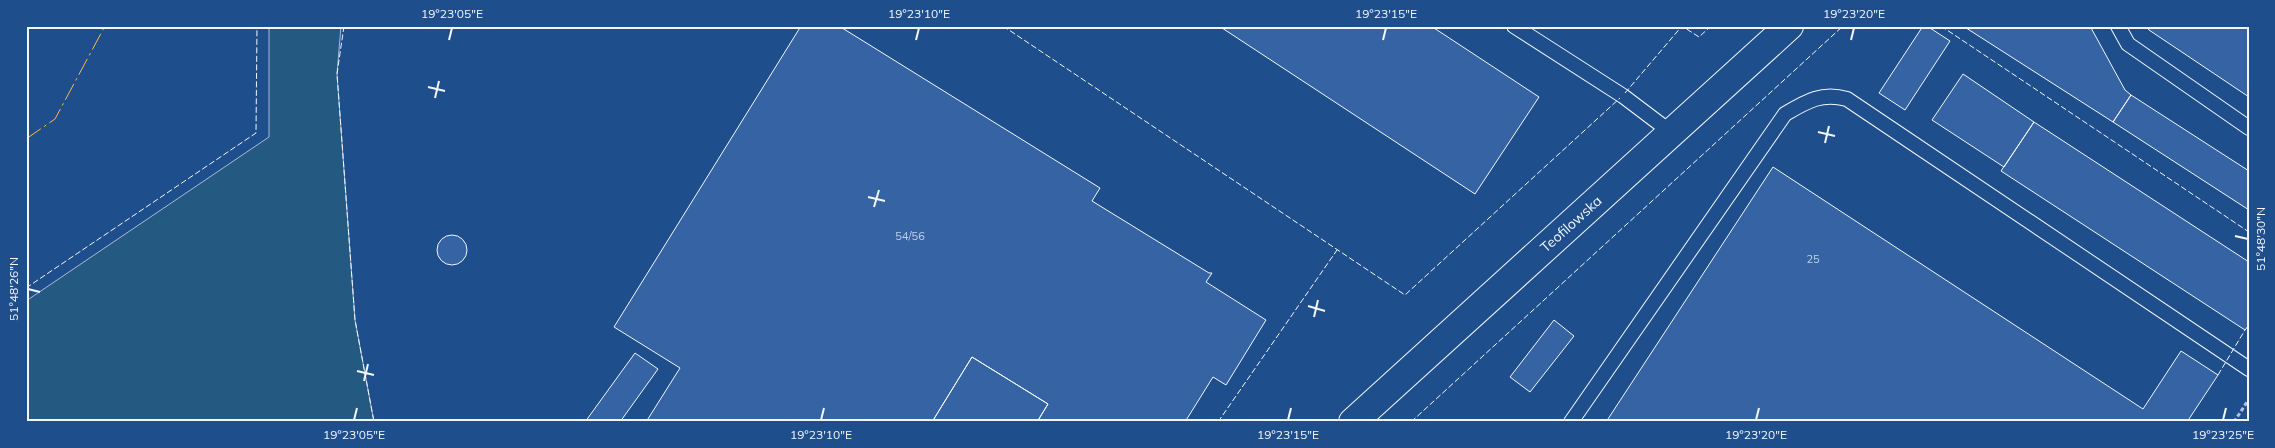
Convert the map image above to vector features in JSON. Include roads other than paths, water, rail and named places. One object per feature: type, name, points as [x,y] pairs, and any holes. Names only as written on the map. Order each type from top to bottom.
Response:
[{"type":"street","name":"Teofilowska","points":[[1353,422],[1789,26]]},
{"type":"lane","points":[[1514,26],[1622,96],[1672,133]]},
{"type":"lane","points":[[2118,26],[2128,44],[2249,128]]},
{"type":"lane","points":[[1571,422],[1785,114],[1807,101],[1832,95],[1847,99],[2249,369]]}]
